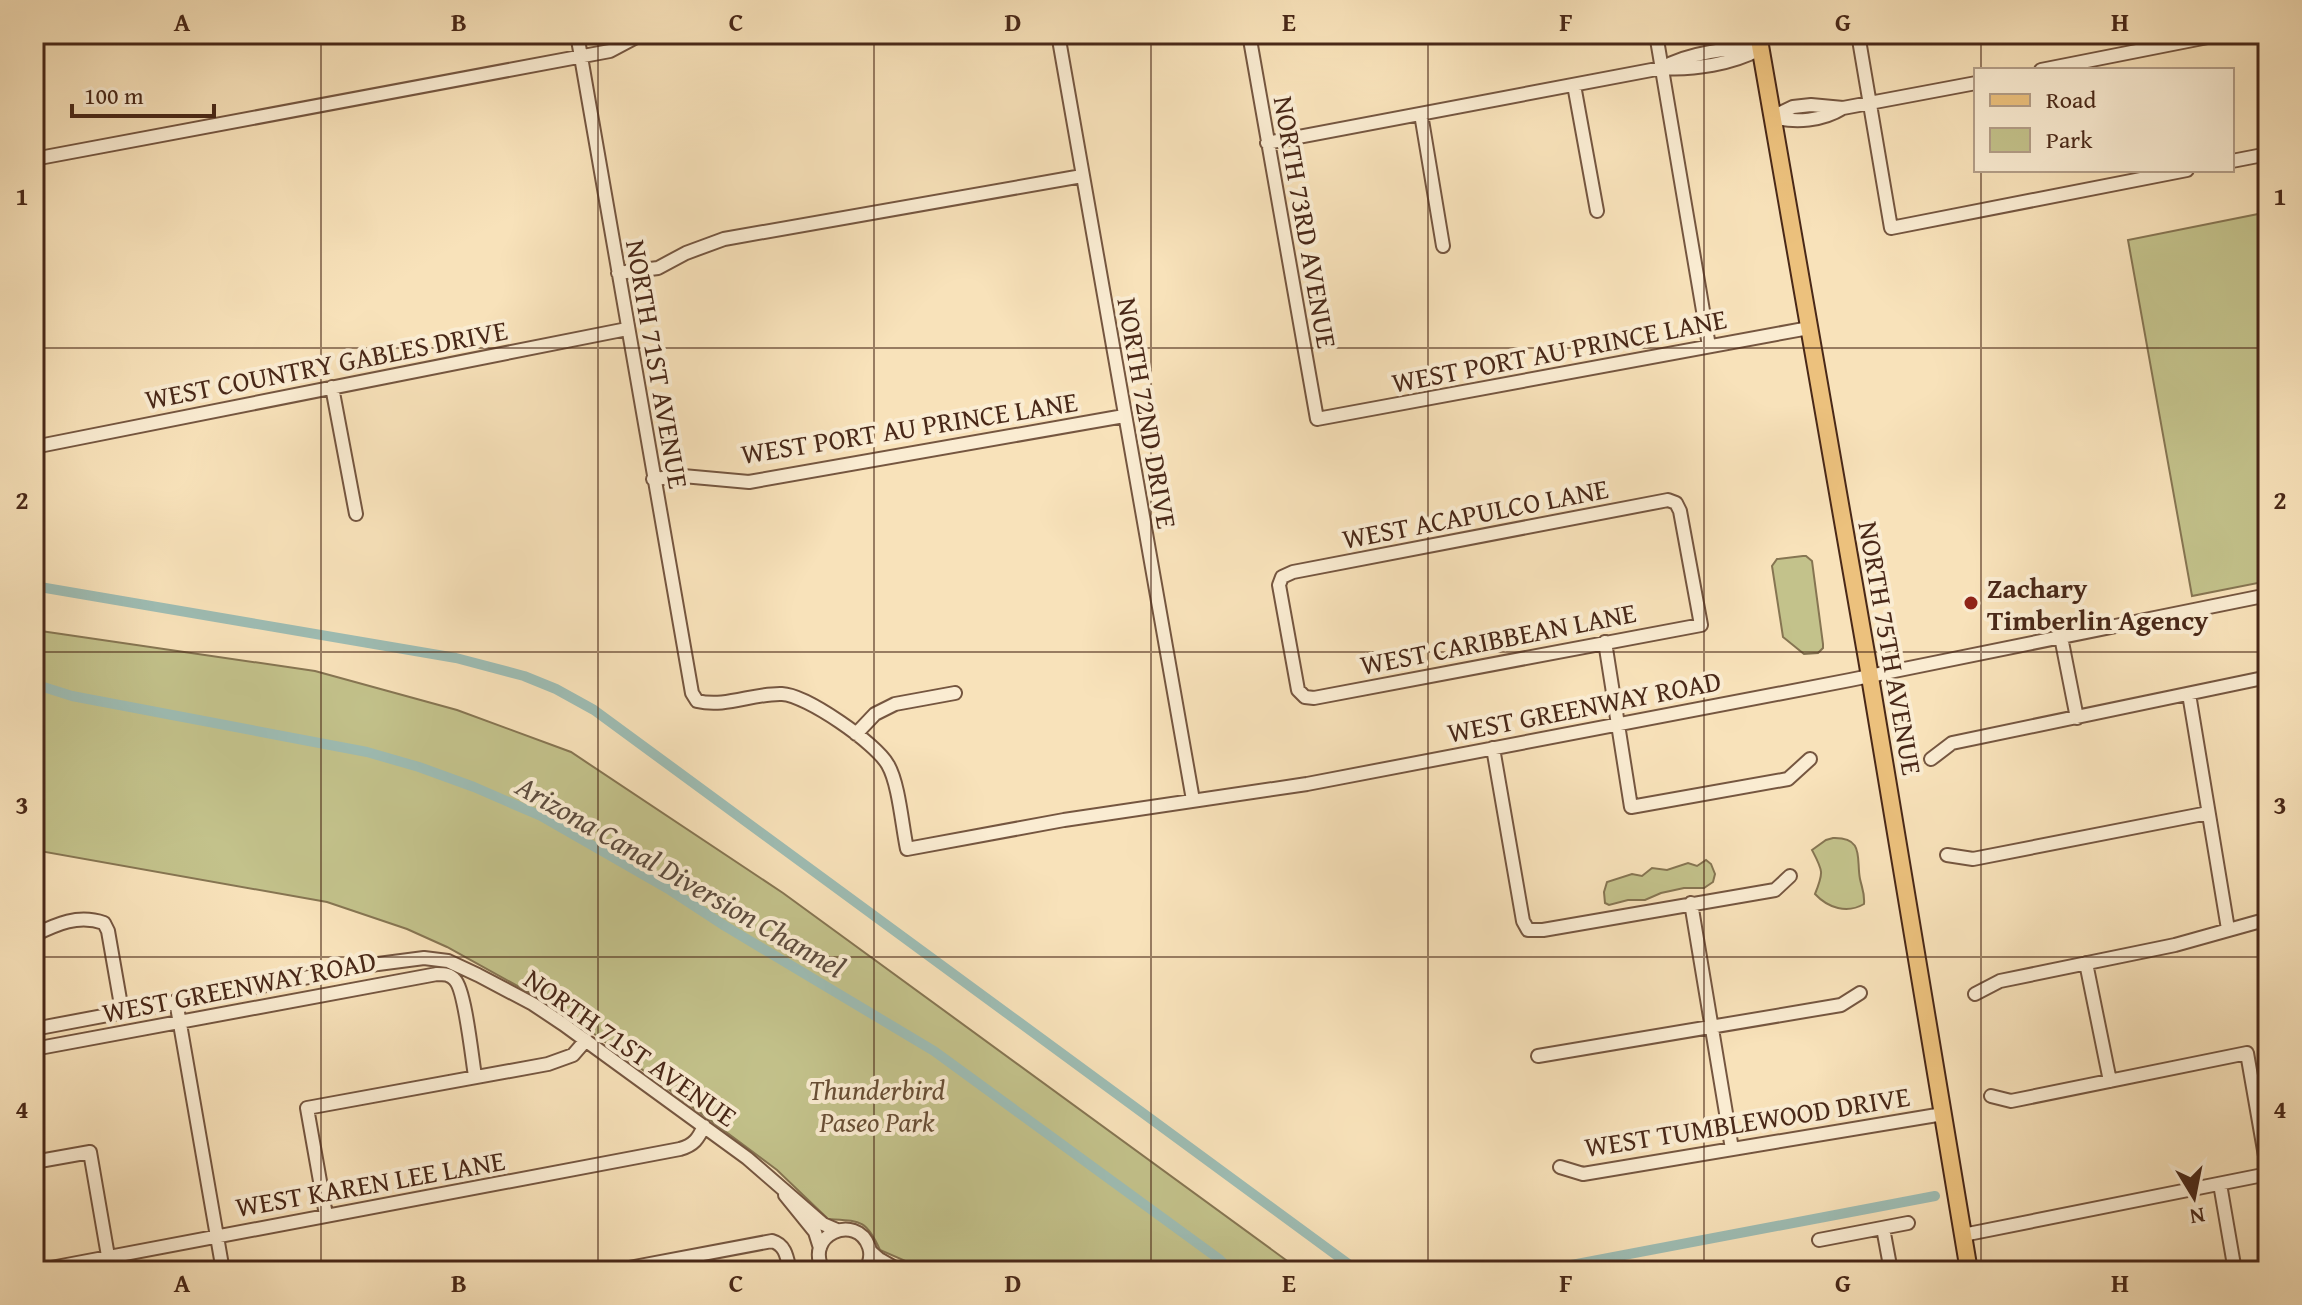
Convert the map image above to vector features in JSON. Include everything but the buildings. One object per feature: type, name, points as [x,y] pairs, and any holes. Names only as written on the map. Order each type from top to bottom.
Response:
[{"type":"main road","name":"NORTH 75TH AVENUE","points":[[1759,42],[1969,1271]]},
{"type":"street","name":"NORTH 71ST AVENUE","points":[[577,34],[692,693],[697,701],[714,704],[787,694],[801,698],[856,734]]},
{"type":"street","points":[[34,159],[581,57],[610,51],[642,34]]},
{"type":"street","name":"NORTH 72ND DRIVE","points":[[1058,34],[1193,800]]},
{"type":"street","name":"NORTH 73RD AVENUE","points":[[1249,34],[1317,419]]},
{"type":"street","points":[[1656,34],[1709,346]]},
{"type":"street","points":[[1858,34],[1891,228],[2177,172]]},
{"type":"street","points":[[2051,68],[2223,34]]},
{"type":"street","points":[[1267,143],[1662,68],[1681,69],[1740,58],[1759,42]]},
{"type":"street","points":[[1772,117],[1790,122],[1830,115],[1843,108],[1974,83]]},
{"type":"street","points":[[1574,85],[1597,211]]},
{"type":"street","points":[[1421,114],[1443,246]]},
{"type":"street","points":[[2234,161],[2268,154]]},
{"type":"street","points":[[618,273],[658,268],[686,253],[724,239],[1082,176]]},
{"type":"street","name":"WEST PORT AU PRINCE LANE","points":[[1317,419],[1809,328]]},
{"type":"street","name":"WEST COUNTRY GABLES DRIVE","points":[[34,447],[627,329]]},
{"type":"street","points":[[332,387],[356,514]]},
{"type":"street","name":"WEST PORT AU PRINCE LANE","points":[[653,479],[683,476],[749,482],[1124,416]]},
{"type":"street","name":"WEST ACAPULCO LANE","points":[[1305,697],[1298,690],[1295,675],[1279,585],[1282,577],[1293,572],[1668,500],[1676,503],[1680,511],[1701,625]]},
{"type":"street","name":"WEST GREENWAY ROAD","points":[[856,734],[880,754],[889,767],[907,849],[1064,820],[1307,784],[1869,676],[2268,595]]},
{"type":"street","name":"WEST CARIBBEAN LANE","points":[[1305,697],[1314,698],[1701,625]]},
{"type":"street","points":[[2061,637],[2077,718]]},
{"type":"street","points":[[1605,642],[1631,807],[1788,779],[1810,759]]},
{"type":"street","points":[[1931,759],[1952,743],[2268,677]]},
{"type":"street","points":[[856,734],[875,714],[895,704],[955,693]]},
{"type":"street","points":[[2189,694],[2228,929]]},
{"type":"street","points":[[1493,748],[1523,921],[1528,930],[1775,890],[1790,876]]},
{"type":"street","points":[[1947,855],[1973,859],[2208,813]]},
{"type":"street","points":[[1691,903],[1732,1149]]},
{"type":"street","points":[[34,935],[66,921],[83,919],[104,923],[122,1011]]},
{"type":"street","points":[[1975,994],[2000,981],[2175,945],[2268,919]]},
{"type":"street","name":"WEST GREENWAY ROAD","points":[[34,1029],[408,960],[448,961]]},
{"type":"street","name":"NORTH 71ST AVENUE","points":[[448,961],[533,1004],[586,1040],[747,1158],[823,1224],[837,1230],[854,1231],[862,1236],[870,1251],[879,1259],[900,1271]]},
{"type":"street","points":[[2086,963],[2110,1081]]},
{"type":"street","name":"WEST GREENWAY ROAD","points":[[34,1049],[437,974],[453,977],[461,990],[475,1076]]},
{"type":"street","points":[[1538,1056],[1841,1005],[1860,993]]},
{"type":"street","points":[[176,1001],[223,1271]]},
{"type":"street","points":[[326,1215],[307,1108],[548,1064],[573,1055],[586,1040]]},
{"type":"street","points":[[1963,1235],[2268,1173],[2247,1053],[2011,1101],[1991,1096]]},
{"type":"street","name":"WEST TUMBLEWOOD DRIVE","points":[[1560,1167],[1583,1174],[1943,1114]]},
{"type":"street","name":"WEST KAREN LEE LANE","points":[[35,1271],[680,1149],[698,1139],[704,1126]]},
{"type":"street","points":[[34,1162],[90,1152],[108,1256]]},
{"type":"street","points":[[2220,1184],[2235,1271]]},
{"type":"street","name":"NORTH 71ST AVENUE","points":[[779,1186],[815,1232],[820,1263]]},
{"type":"street","points":[[1819,1240],[1908,1223]]},
{"type":"street","points":[[1883,1228],[1891,1271]]},
{"type":"street","name":"NORTH 71ST AVENUE","points":[[820,1263],[826,1237],[837,1230]]},
{"type":"street","points":[[613,1271],[772,1241],[780,1243],[785,1251],[790,1271]]},
{"type":"street","points":[[865,1271],[871,1258],[870,1251]]},
{"type":"green space","points":[[2268,212],[2268,581],[2192,596],[2128,240]]},
{"type":"green space","points":[[1806,556],[1812,561],[1823,648],[1818,653],[1804,654],[1783,637],[1772,566],[1777,559]]},
{"type":"green space","name":"Thunderbird Paseo Park","points":[[34,630],[315,671],[457,710],[571,752],[783,893],[1301,1271],[920,1271],[880,1250],[870,1232],[861,1224],[828,1219],[777,1170],[593,1033],[550,1004],[447,947],[407,929],[327,902],[34,850]]},
{"type":"green space","points":[[1833,838],[1855,845],[1864,900],[1864,904],[1858,907],[1838,908],[1815,894],[1821,872],[1812,850]]},
{"type":"green space","points":[[1706,860],[1715,874],[1713,882],[1704,888],[1684,888],[1645,900],[1605,903],[1607,882],[1632,874],[1642,876],[1652,868],[1667,870],[1688,863],[1697,866]]},
{"type":"waterway","points":[[34,586],[456,658],[524,676],[556,689],[594,710],[1358,1271]]},
{"type":"waterway","name":"Arizona Canal Diversion Channel","points":[[34,684],[72,696],[367,752],[474,787],[541,816],[670,890],[934,1051],[1219,1259],[1231,1271]]},
{"type":"waterway","points":[[1540,1271],[1935,1196]]},
{"type":"place","name":"Zachary Timberlin Agency","points":[[1971,603]]}]
